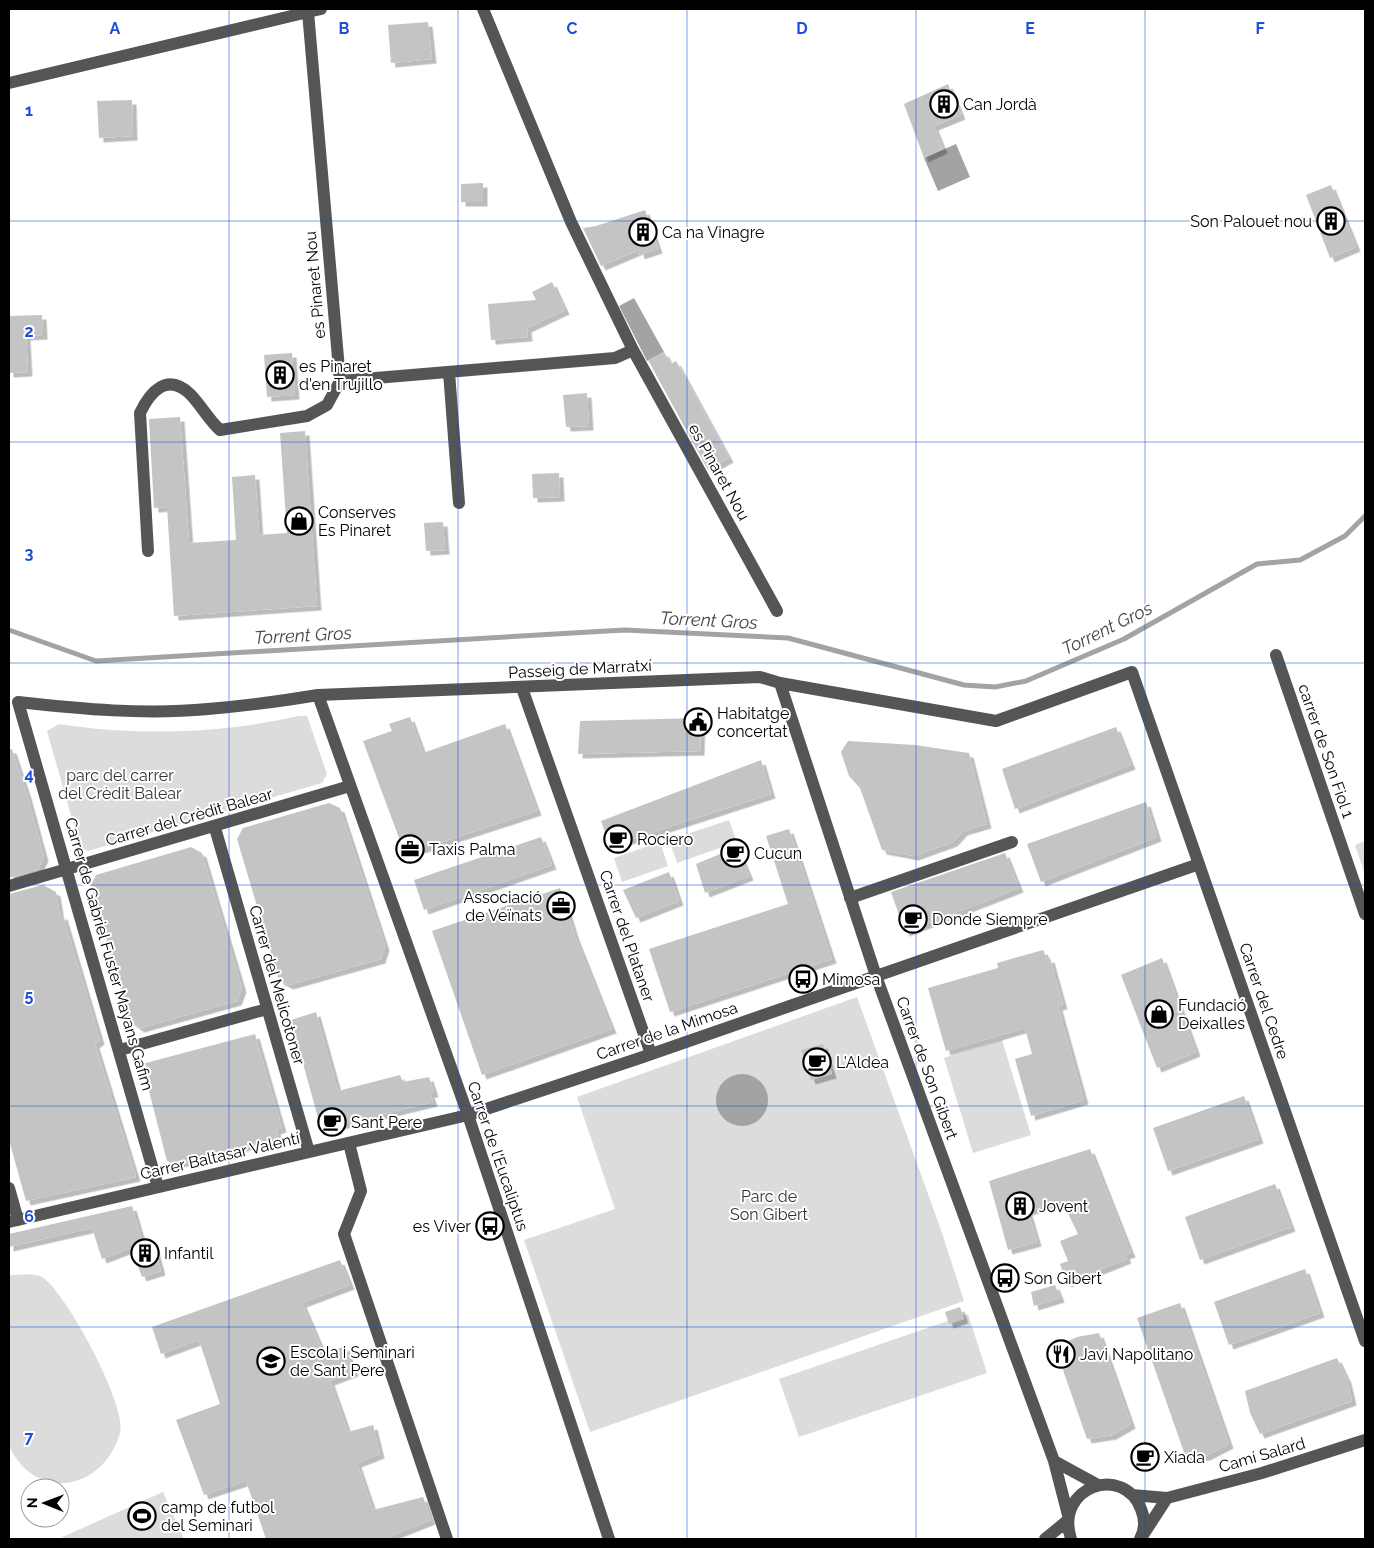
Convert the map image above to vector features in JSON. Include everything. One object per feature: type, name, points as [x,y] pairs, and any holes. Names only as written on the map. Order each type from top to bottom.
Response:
[{"type":"street","name":"es Pinaret Nou","points":[[483,9],[571,222],[633,350],[777,611]]},
{"type":"street","name":"es Pinaret Nou","points":[[9,83],[314,10],[340,381]]},
{"type":"street","points":[[148,550],[140,413],[155,389],[171,385],[190,394],[208,419],[220,430],[307,416],[327,405],[340,381],[615,358],[633,350]]},
{"type":"street","points":[[449,372],[459,503]]},
{"type":"street","name":"carrer de Son Fiol 1","points":[[1276,655],[1365,914]]},
{"type":"street","name":"Passeig de Marratxí","points":[[18,702],[95,710],[183,711],[267,703],[318,695],[760,677],[780,683],[996,722],[1132,672]]},
{"type":"street","name":"Carrer del Cedre","points":[[1132,672],[1365,1341]]},
{"type":"street","name":"Carrer de Son Gibert","points":[[780,683],[876,976],[1054,1461],[1070,1539]]},
{"type":"street","name":"Carrer del Plataner","points":[[522,688],[651,1054]]},
{"type":"street","name":"Carrer de l'Eucaliptus","points":[[318,695],[468,1115],[609,1539]]},
{"type":"street","name":"Carrer de Gabriel Fuster Mayans Gafim","points":[[18,702],[158,1187]]},
{"type":"street","name":"Carrer del Crèdit Balear","points":[[9,886],[215,828],[350,786]]},
{"type":"street","name":"Carrer del Melicotoner","points":[[215,828],[309,1152]]},
{"type":"street","points":[[850,898],[1012,842]]},
{"type":"street","name":"Carrer de la Mimosa","points":[[468,1115],[651,1054],[1198,864]]},
{"type":"street","points":[[120,1050],[267,1008]]},
{"type":"street","name":"Carrer Baltasar Valentí","points":[[14,1221],[468,1115]]},
{"type":"street","points":[[349,1143],[361,1191],[344,1234],[448,1539]]},
{"type":"street","points":[[9,1188],[14,1221]]},
{"type":"street","name":"Camí Salard","points":[[1098,1485],[1122,1488],[1132,1495],[1167,1498],[1262,1473],[1365,1440]]},
{"type":"street","points":[[1054,1461],[1098,1485]]},
{"type":"street","points":[[1046,1539],[1067,1518],[1078,1496],[1098,1485]]},
{"type":"street","points":[[1132,1495],[1143,1515],[1141,1538]]},
{"type":"street","points":[[1141,1538],[1167,1498]]},
{"type":"green space","name":"parc del carrer del Crèdit Balear","points":[[307,716],[327,774],[322,783],[88,851],[80,847],[47,731],[59,724],[125,731],[191,731],[243,726]]},
{"type":"green space","points":[[729,820],[737,842],[677,863],[669,840]]},
{"type":"green space","points":[[1365,841],[1365,874],[1355,845]]},
{"type":"green space","points":[[660,842],[668,866],[622,882],[614,858]]},
{"type":"green space","name":"Parc de Son Gibert","points":[[857,997],[941,1230],[964,1301],[590,1432],[524,1240],[615,1209],[577,1097]]},
{"type":"green space","points":[[1002,1040],[1031,1135],[973,1153],[944,1058]]},
{"type":"green space","points":[[9,1276],[39,1276],[53,1287],[93,1351],[115,1400],[120,1419],[120,1433],[111,1453],[99,1468],[85,1478],[70,1482],[70,1478],[41,1478],[35,1476],[21,1464],[9,1446]]},
{"type":"green space","points":[[968,1314],[987,1373],[799,1437],[779,1379]]},
{"type":"green space","name":"camp de futbol del Seminari","points":[[163,1492],[184,1539],[58,1539]]},
{"type":"shaded area","points":[[956,144],[970,177],[938,191],[924,158]]},
{"type":"shaded area","points":[[634,298],[664,352],[647,361],[619,306]]},
{"type":"shaded area","points":[[737,1074],[747,1074],[756,1078],[764,1086],[768,1100],[764,1114],[756,1122],[747,1126],[737,1126],[728,1122],[720,1114],[716,1105],[716,1095],[720,1086],[728,1078]]},
{"type":"building","points":[[428,22],[432,59],[391,63],[388,25]]},
{"type":"building","points":[[948,84],[961,115],[934,126],[943,149],[924,158],[904,104]]},
{"type":"building","points":[[132,100],[133,136],[99,138],[97,101]]},
{"type":"building","points":[[483,183],[483,202],[461,202],[461,184]]},
{"type":"building","name":"Son Palouet nou","points":[[1331,185],[1356,247],[1330,258],[1306,195]]},
{"type":"building","points":[[645,210],[658,249],[640,255],[639,250],[601,266],[583,228],[596,226]]},
{"type":"building","points":[[552,282],[565,310],[527,328],[528,337],[491,340],[488,304],[536,300],[532,292]]},
{"type":"building","points":[[42,315],[43,335],[26,336],[28,372],[9,373],[9,316]]},
{"type":"building","points":[[664,352],[671,364],[676,361],[729,458],[708,470],[648,360]]},
{"type":"building","name":"es Pinaret d'en Trujillo","points":[[292,353],[295,395],[267,397],[264,355]]},
{"type":"building","points":[[587,393],[589,426],[566,427],[563,395]]},
{"type":"building","name":"Conserves Es Pinaret","points":[[180,417],[189,543],[236,540],[232,477],[255,475],[259,535],[287,533],[280,433],[305,431],[317,606],[174,616],[167,507],[154,508],[149,419]]},
{"type":"building","points":[[559,473],[560,497],[533,498],[532,474]]},
{"type":"building","points":[[443,522],[445,550],[426,551],[424,523]]},
{"type":"building","points":[[410,717],[423,753],[505,724],[537,811],[405,854],[363,741],[392,731],[389,724]]},
{"type":"building","points":[[701,718],[700,751],[578,754],[580,721]]},
{"type":"building","points":[[1116,727],[1131,765],[1015,809],[1002,769]]},
{"type":"building","points":[[848,741],[915,745],[969,753],[987,824],[963,831],[953,842],[914,856],[882,850],[860,788],[849,776],[841,752]]},
{"type":"building","points":[[9,749],[12,749],[27,794],[44,857],[38,869],[9,878]]},
{"type":"building","points":[[761,760],[771,794],[610,846],[601,821]]},
{"type":"building","points":[[1146,802],[1157,837],[1041,882],[1027,844]]},
{"type":"building","points":[[329,803],[340,808],[385,946],[381,959],[289,985],[279,980],[237,839],[243,828]]},
{"type":"building","points":[[789,829],[832,959],[670,1012],[649,949],[788,904],[766,836]]},
{"type":"building","points":[[541,837],[552,865],[424,910],[414,880]]},
{"type":"building","points":[[191,847],[202,853],[242,988],[237,1001],[140,1028],[130,1021],[91,885],[96,875]]},
{"type":"building","points":[[737,847],[749,876],[705,893],[696,864]]},
{"type":"building","points":[[1005,853],[1019,888],[905,932],[891,892]]},
{"type":"building","points":[[669,872],[679,901],[636,918],[623,890]]},
{"type":"building","points":[[43,885],[56,892],[60,916],[63,915],[100,1040],[95,1044],[136,1177],[26,1201],[9,1140],[9,894]]},
{"type":"building","points":[[560,888],[575,936],[612,1029],[482,1075],[432,931]]},
{"type":"building","points":[[1043,950],[1047,959],[1050,958],[1063,1005],[1058,1006],[1084,1100],[1031,1116],[1015,1059],[1032,1054],[1025,1028],[946,1051],[928,988],[998,968],[997,963]]},
{"type":"building","name":"Fundació Deixalles","points":[[1162,958],[1196,1052],[1157,1068],[1121,975]]},
{"type":"building","points":[[316,1012],[338,1091],[400,1075],[403,1082],[429,1077],[434,1093],[430,1093],[433,1102],[327,1128],[324,1123],[320,1125],[291,1020]]},
{"type":"building","points":[[255,1034],[282,1128],[276,1130],[279,1138],[175,1164],[167,1161],[142,1064]]},
{"type":"building","name":"L'Aldea","points":[[823,1044],[832,1074],[811,1080],[801,1050]]},
{"type":"building","points":[[1244,1096],[1259,1139],[1168,1171],[1153,1128]]},
{"type":"building","points":[[1090,1149],[1131,1253],[1125,1255],[1127,1259],[1067,1283],[1060,1264],[1068,1261],[1060,1241],[1078,1234],[1062,1201],[1028,1211],[1037,1242],[1008,1250],[989,1181]]},
{"type":"building","points":[[1275,1184],[1291,1227],[1200,1260],[1185,1217]]},
{"type":"building","name":"Infantil","points":[[132,1206],[143,1244],[153,1241],[161,1271],[142,1277],[131,1248],[102,1259],[92,1228],[9,1247],[9,1234]]},
{"type":"building","points":[[340,1260],[350,1285],[302,1303],[324,1354],[345,1346],[354,1372],[330,1381],[348,1432],[373,1425],[380,1454],[357,1463],[373,1510],[423,1497],[431,1520],[383,1539],[266,1539],[246,1481],[204,1495],[176,1420],[220,1404],[199,1340],[161,1354],[152,1327]]},
{"type":"building","points":[[1305,1269],[1320,1313],[1229,1345],[1214,1302]]},
{"type":"building","points":[[1055,1285],[1060,1298],[1034,1306],[1031,1292]]},
{"type":"building","points":[[1180,1303],[1229,1444],[1206,1456],[1186,1458],[1137,1318]]},
{"type":"building","points":[[960,1307],[964,1319],[949,1324],[945,1312]]},
{"type":"building","points":[[1099,1333],[1131,1424],[1112,1435],[1087,1439],[1055,1347],[1077,1337]]},
{"type":"building","points":[[1337,1358],[1347,1379],[1352,1401],[1260,1434],[1250,1413],[1245,1391]]},
{"type":"waterway","name":"Torrent Gros","points":[[9,630],[96,661],[624,630],[788,638],[964,685],[995,687],[1026,681],[1124,639],[1257,564],[1300,560],[1345,536],[1365,516]]},
{"type":"place","name":"Can Jordà","points":[[944,104]]},
{"type":"place","name":"Son Palouet nou","points":[[1331,221]]},
{"type":"place","name":"Ca na Vinagre","points":[[643,232]]},
{"type":"place","name":"es Pinaret d'en Trujillo","points":[[280,375]]},
{"type":"place","name":"Conserves Es Pinaret","points":[[299,521]]},
{"type":"place","name":"Habitatge concertat","points":[[698,722]]},
{"type":"place","name":"Rociero","points":[[618,839]]},
{"type":"place","name":"Taxis Palma","points":[[410,849]]},
{"type":"place","name":"Cucun","points":[[735,853]]},
{"type":"place","name":"Associació de Veïnats","points":[[561,906]]},
{"type":"place","name":"Donde Siempre","points":[[913,919]]},
{"type":"place","name":"Mimosa","points":[[803,979]]},
{"type":"place","name":"Fundació Deixalles","points":[[1159,1014]]},
{"type":"place","name":"L'Aldea","points":[[817,1062]]},
{"type":"place","name":"Sant Pere","points":[[332,1122]]},
{"type":"place","name":"Jovent","points":[[1020,1206]]},
{"type":"place","name":"es Viver","points":[[490,1226]]},
{"type":"place","name":"Infantil","points":[[145,1253]]},
{"type":"place","name":"Son Gibert","points":[[1005,1278]]},
{"type":"place","name":"Javi Napolitano","points":[[1061,1354]]},
{"type":"place","name":"Escola i Seminari de Sant Pere","points":[[271,1361]]},
{"type":"place","name":"Xiada","points":[[1145,1457]]},
{"type":"place","name":"camp de futbol del Seminari","points":[[142,1516]]}]
